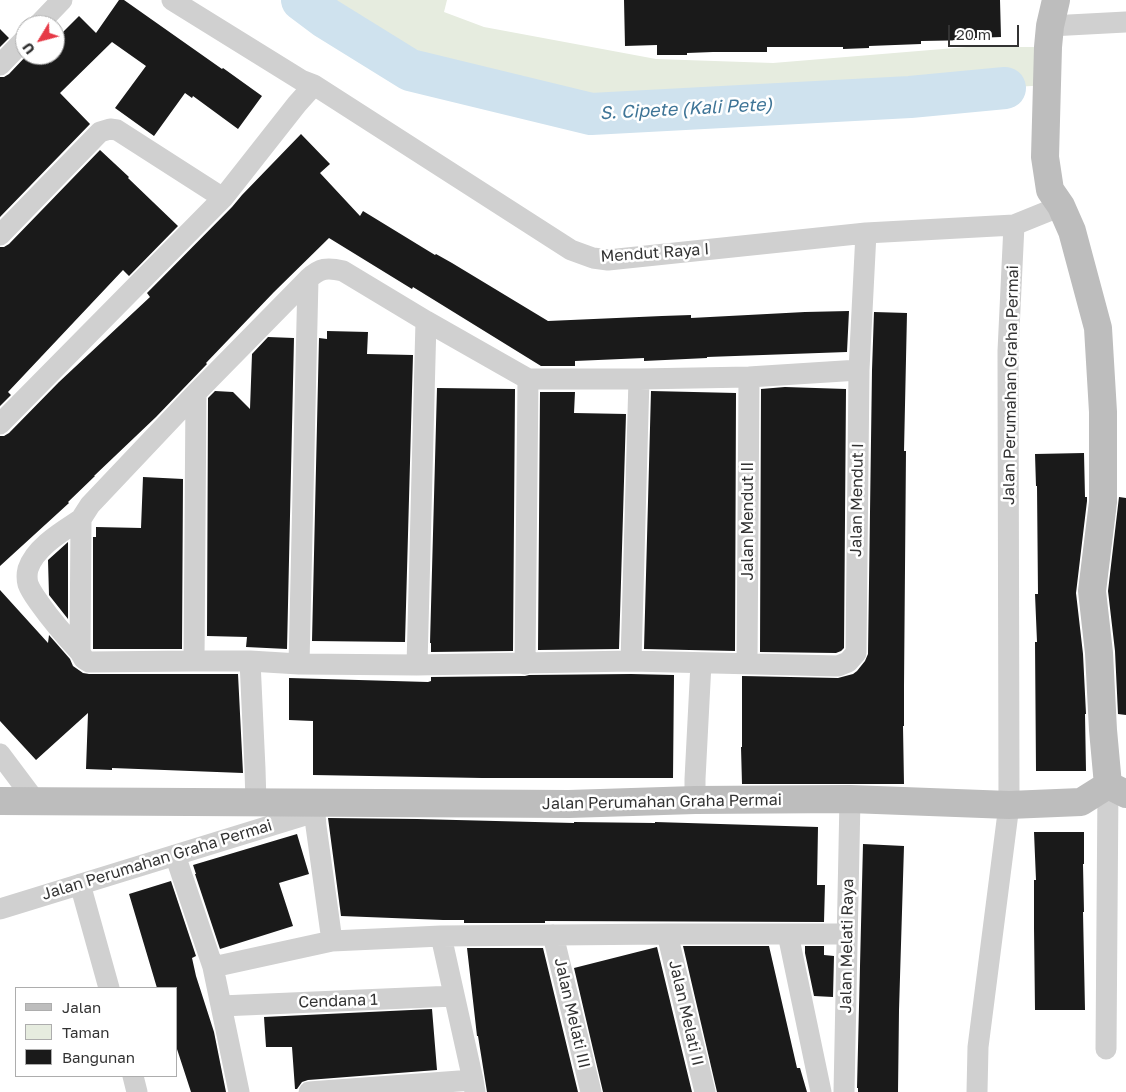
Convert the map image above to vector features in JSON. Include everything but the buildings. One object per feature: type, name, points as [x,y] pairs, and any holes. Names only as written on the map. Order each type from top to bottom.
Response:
[{"type":"street","points":[[48,15],[62,0]]},
{"type":"street","name":"Mendut Raya I","points":[[172,0],[188,6],[301,80],[314,85],[571,250],[593,258],[608,260],[866,233],[1014,225]]},
{"type":"street","points":[[1106,1049],[1117,790],[1103,730],[1100,653],[1092,591],[1103,502],[1103,412],[1099,334],[1075,241],[1061,206],[1050,190],[1045,157],[1053,15],[1126,22]]},
{"type":"street","points":[[0,65],[15,49]]},
{"type":"street","points":[[0,424],[222,198],[314,85]]},
{"type":"street","points":[[0,235],[100,132],[110,129],[117,130],[222,198]]},
{"type":"street","points":[[1014,225],[1061,206]]},
{"type":"street","name":"Jalan Perumahan Graha Permai","points":[[1009,805],[1008,351],[1014,225]]},
{"type":"street","name":"Jalan Mendut I","points":[[747,664],[838,666],[848,662],[856,653],[859,370],[866,233]]},
{"type":"street","points":[[747,664],[631,661],[417,665],[299,664],[194,660],[89,662],[84,659],[80,652],[64,636],[34,595],[27,583],[27,577],[33,559],[45,545],[81,519],[90,505],[196,393],[313,274],[324,269],[332,268],[342,271],[528,379],[749,377],[859,370]]},
{"type":"street","points":[[299,664],[308,279]]},
{"type":"street","points":[[417,665],[426,321]]},
{"type":"street","name":"Jalan Mendut II","points":[[747,664],[749,377]]},
{"type":"street","points":[[526,664],[528,379]]},
{"type":"street","points":[[631,661],[639,379]]},
{"type":"street","points":[[194,660],[196,393]]},
{"type":"street","points":[[80,652],[81,519]]},
{"type":"street","points":[[250,662],[256,803]]},
{"type":"street","points":[[695,800],[700,663]]},
{"type":"street","points":[[0,754],[36,802]]},
{"type":"street","name":"Jalan Perumahan Graha Permai","points":[[0,801],[256,803],[314,807],[850,799],[1009,805],[1081,802],[1117,790]]},
{"type":"street","name":"Jalan Melati Raya","points":[[844,1092],[850,799]]},
{"type":"street","points":[[977,1092],[978,1047],[1009,805]]},
{"type":"street","points":[[314,807],[332,941]]},
{"type":"street","name":"Jalan Perumahan Graha Permai","points":[[0,909],[176,855],[314,807]]},
{"type":"street","points":[[176,855],[213,967],[239,1092]]},
{"type":"street","points":[[80,884],[109,987]]},
{"type":"street","name":"Jalan Melati II","points":[[667,934],[705,1092]]},
{"type":"street","points":[[788,934],[821,1092]]},
{"type":"street","points":[[213,967],[332,941],[441,936],[847,934]]},
{"type":"street","name":"Jalan Melati III","points":[[553,935],[591,1092]]},
{"type":"street","points":[[309,1092],[474,1086],[441,936]]},
{"type":"street","name":"Cendana 1","points":[[222,1006],[454,996]]},
{"type":"street","points":[[133,1077],[137,1092]]},
{"type":"green space","points":[[302,0],[447,0],[444,12],[484,27],[656,59],[773,63],[967,47],[1048,47],[1047,85],[591,114],[410,70],[326,18]]},
{"type":"waterway","name":"S. Cipete (Kali Pete)","points":[[302,0],[326,18],[410,70],[591,114],[910,97],[1005,88]]}]
